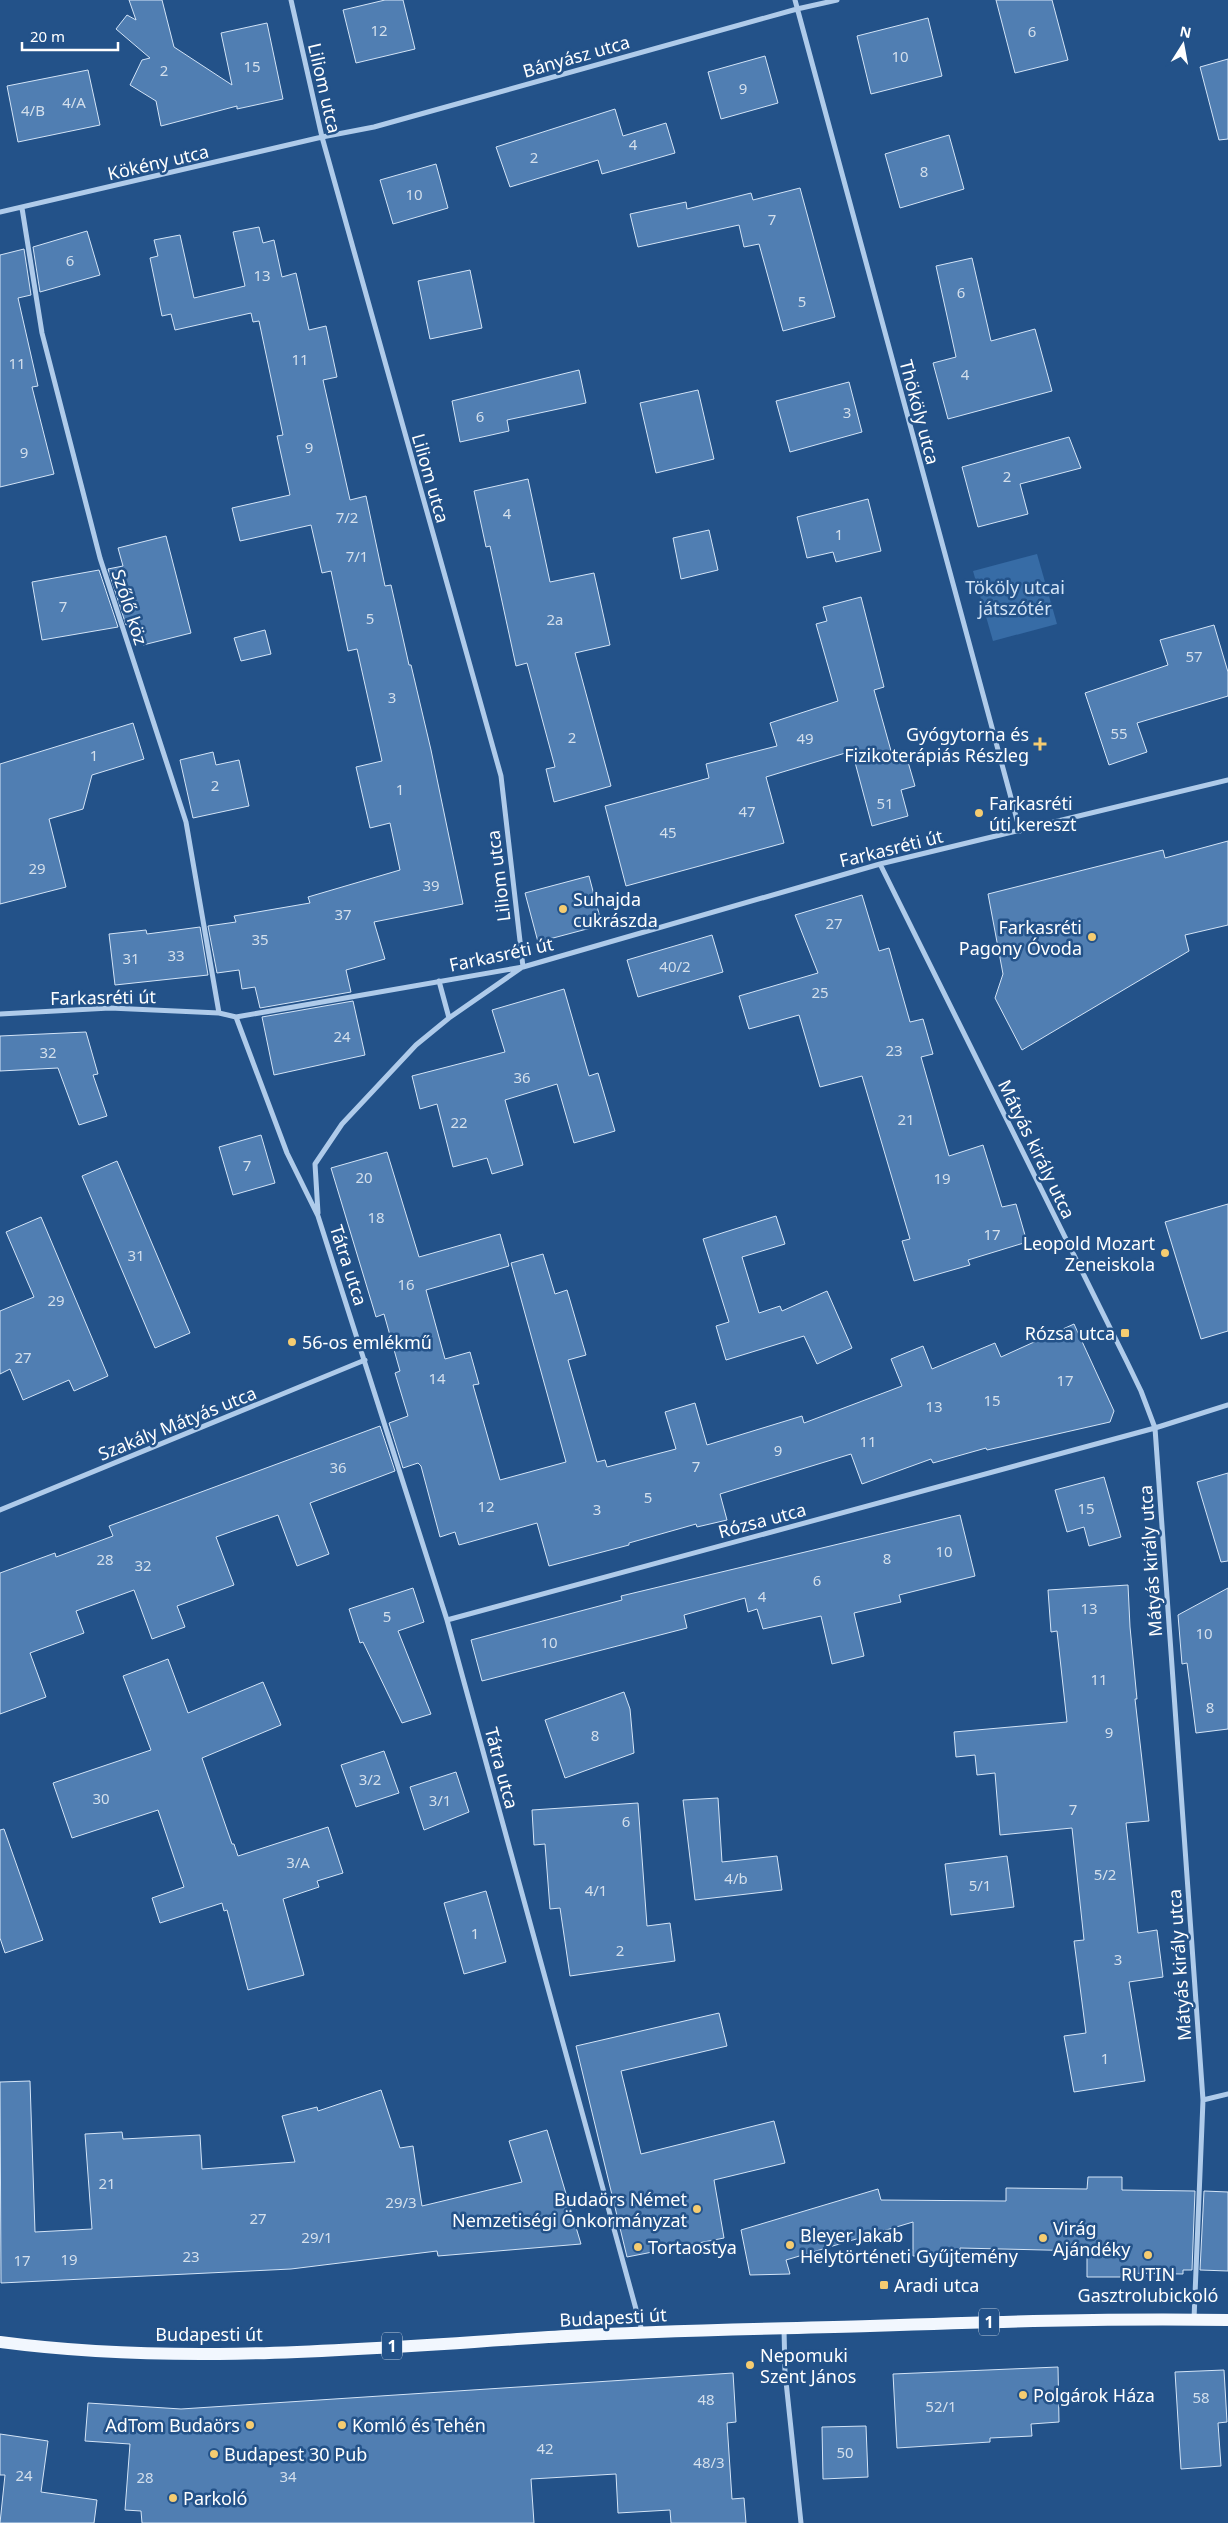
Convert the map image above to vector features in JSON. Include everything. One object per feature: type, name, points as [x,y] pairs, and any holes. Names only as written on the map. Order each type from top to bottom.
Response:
[{"type":"main road","name":"Budapesti út","points":[[0,2342],[78,2349],[194,2354],[301,2351],[643,2332],[1016,2321],[1228,2320]]},
{"type":"street","name":"Liliom utca","points":[[291,0],[322,137],[501,776],[523,967]]},
{"type":"street","name":"Thököly utca","points":[[795,0],[1020,831]]},
{"type":"street","name":"Bányász utca","points":[[322,137],[374,127],[797,9],[837,0]]},
{"type":"street","name":"Kökény utca","points":[[0,212],[322,137]]},
{"type":"street","name":"Szőlő köz","points":[[22,208],[42,333],[100,558],[186,822],[219,1013]]},
{"type":"street","name":"Farkasréti út","points":[[0,1014],[110,1008],[219,1013],[236,1017],[523,967],[880,864],[1228,780]]},
{"type":"street","name":"Mátyás király utca","points":[[880,864],[1127,1362],[1155,1428],[1203,2100],[1194,2319]]},
{"type":"street","name":"Tátra utca","points":[[318,1216],[315,1164],[342,1124],[416,1045],[449,1018],[523,967]]},
{"type":"street","points":[[439,981],[449,1018]]},
{"type":"street","name":"Tátra utca","points":[[236,1017],[287,1154],[318,1216],[448,1620],[643,2332]]},
{"type":"street","name":"Szakály Mátyás utca","points":[[0,1510],[365,1360]]},
{"type":"street","name":"Rózsa utca","points":[[448,1620],[1155,1428],[1228,1404]]},
{"type":"street","points":[[1203,2100],[1228,2094]]},
{"type":"street","points":[[784,2328],[785,2372],[801,2523]]},
{"type":"green space","name":"Tököly utcai játszótér","points":[[1037,554],[1057,624],[993,641],[973,571]]},
{"type":"building","points":[[129,0],[162,0],[174,47],[232,85],[221,33],[267,23],[283,99],[237,109],[237,106],[161,126],[156,101],[130,85],[142,60],[150,58],[116,29],[127,15],[136,20]]},
{"type":"building","points":[[385,0],[403,0],[415,49],[356,63],[343,10]]},
{"type":"building","points":[[996,0],[1052,0],[1068,60],[1015,73]]},
{"type":"building","points":[[928,18],[942,76],[871,94],[857,36]]},
{"type":"building","points":[[765,56],[778,103],[721,119],[708,72]]},
{"type":"building","points":[[1228,59],[1228,139],[1219,140],[1200,67]]},
{"type":"building","points":[[88,70],[100,125],[18,142],[7,86]]},
{"type":"building","points":[[615,109],[623,136],[666,123],[675,153],[602,174],[598,160],[510,187],[496,147]]},
{"type":"building","points":[[949,135],[964,189],[900,208],[885,154]]},
{"type":"building","points":[[436,164],[448,208],[393,224],[380,180]]},
{"type":"building","points":[[800,188],[835,317],[783,331],[759,244],[744,247],[739,225],[638,247],[630,214],[686,202],[687,209],[751,193],[753,200]]},
{"type":"building","points":[[259,227],[263,243],[274,240],[282,277],[296,273],[309,330],[326,326],[337,377],[323,380],[350,500],[366,496],[385,586],[391,585],[431,750],[463,904],[374,922],[385,959],[346,970],[351,992],[260,1008],[255,987],[242,989],[239,970],[217,973],[208,926],[236,922],[234,916],[310,903],[308,897],[400,870],[390,823],[370,828],[356,767],[382,761],[357,649],[348,651],[331,571],[322,573],[311,525],[240,541],[232,508],[290,495],[277,436],[283,435],[259,321],[253,322],[251,313],[175,330],[171,314],[162,316],[150,258],[158,256],[154,240],[180,235],[194,298],[245,286],[233,232]]},
{"type":"building","points":[[87,231],[100,275],[40,292],[33,247]]},
{"type":"building","points":[[24,249],[31,295],[18,298],[38,386],[32,387],[54,474],[0,487],[0,255]]},
{"type":"building","points":[[972,258],[991,341],[1035,329],[1052,391],[948,419],[933,363],[956,357],[936,266]]},
{"type":"building","points":[[470,270],[482,328],[430,339],[418,281]]},
{"type":"building","points":[[579,370],[586,403],[507,420],[509,431],[460,442],[452,401]]},
{"type":"building","points":[[849,382],[862,432],[790,452],[776,401]]},
{"type":"building","points":[[698,390],[714,459],[656,473],[640,403]]},
{"type":"building","points":[[1069,437],[1081,468],[1020,484],[1028,514],[978,527],[962,467]]},
{"type":"building","points":[[528,479],[550,582],[594,573],[610,645],[575,653],[611,786],[554,802],[546,769],[555,767],[527,663],[516,666],[490,546],[486,547],[474,491]]},
{"type":"building","points":[[868,499],[881,551],[836,562],[833,552],[807,558],[797,517]]},
{"type":"building","points":[[709,530],[718,570],[681,579],[673,538]]},
{"type":"building","points":[[166,536],[191,633],[143,645],[138,623],[126,625],[108,569],[123,566],[118,548]]},
{"type":"building","points":[[99,570],[118,627],[42,640],[32,582]]},
{"type":"building","points":[[861,597],[884,687],[874,690],[893,758],[906,755],[915,786],[901,790],[908,816],[872,826],[852,751],[766,777],[784,843],[626,886],[605,806],[709,778],[706,764],[777,746],[770,723],[838,701],[816,624],[827,621],[823,607]]},
{"type":"building","points":[[1214,625],[1228,672],[1228,696],[1137,723],[1147,752],[1109,765],[1085,693],[1168,665],[1160,640]]},
{"type":"building","points":[[265,630],[271,654],[241,661],[234,638]]},
{"type":"building","points":[[133,723],[144,759],[92,775],[83,809],[49,819],[66,887],[0,904],[0,764]]},
{"type":"building","points":[[213,752],[216,765],[239,760],[249,806],[193,818],[180,760]]},
{"type":"building","points":[[1228,841],[1228,925],[1185,935],[1189,951],[1022,1050],[995,998],[1003,974],[988,894],[1163,850],[1165,858]]},
{"type":"building","name":"Suhajda cukrászda","points":[[589,876],[602,925],[538,942],[525,893]]},
{"type":"building","points":[[862,895],[879,951],[889,948],[910,1022],[923,1019],[933,1054],[921,1057],[949,1156],[983,1145],[1002,1207],[1016,1204],[1027,1242],[968,1260],[970,1265],[914,1281],[902,1241],[910,1239],[862,1076],[820,1087],[799,1015],[749,1029],[739,996],[818,973],[795,915]]},
{"type":"building","points":[[200,927],[208,975],[115,985],[109,934],[146,930],[147,934]]},
{"type":"building","points":[[712,935],[723,972],[638,997],[627,960]]},
{"type":"building","points":[[564,989],[589,1076],[598,1073],[615,1131],[574,1143],[557,1084],[505,1100],[523,1165],[492,1174],[487,1158],[453,1167],[437,1104],[420,1109],[412,1076],[505,1052],[492,1010]]},
{"type":"building","points":[[353,1001],[365,1055],[274,1075],[262,1017]]},
{"type":"building","points":[[86,1032],[98,1074],[93,1075],[107,1116],[79,1125],[58,1068],[0,1071],[0,1036]]},
{"type":"building","points":[[261,1135],[275,1183],[233,1195],[219,1147]]},
{"type":"building","points":[[387,1152],[419,1257],[500,1234],[509,1266],[426,1290],[445,1359],[470,1352],[479,1384],[473,1385],[500,1480],[566,1462],[511,1263],[543,1254],[555,1294],[567,1290],[586,1355],[568,1360],[597,1462],[605,1460],[607,1467],[676,1449],[665,1412],[695,1403],[707,1445],[802,1416],[804,1423],[902,1386],[891,1359],[923,1346],[932,1369],[995,1343],[1001,1357],[1074,1324],[1114,1411],[1110,1422],[987,1450],[986,1448],[933,1463],[931,1459],[862,1484],[851,1454],[720,1494],[727,1520],[697,1527],[696,1524],[629,1543],[629,1545],[549,1566],[537,1523],[459,1545],[455,1532],[440,1537],[421,1466],[418,1463],[403,1468],[389,1423],[408,1416],[395,1373],[400,1371],[384,1314],[376,1317],[331,1168]]},
{"type":"building","points":[[117,1161],[190,1333],[155,1348],[82,1176]]},
{"type":"building","points":[[1228,1204],[1228,1331],[1201,1339],[1165,1222]]},
{"type":"building","points":[[776,1216],[785,1244],[742,1257],[759,1313],[780,1306],[782,1311],[827,1291],[852,1348],[817,1364],[804,1336],[726,1360],[716,1326],[729,1322],[703,1239]]},
{"type":"building","points":[[41,1217],[108,1376],[74,1391],[69,1380],[23,1400],[10,1369],[0,1374],[0,1311],[34,1297],[6,1232]]},
{"type":"building","points":[[380,1426],[395,1471],[310,1503],[329,1554],[297,1566],[278,1515],[216,1537],[234,1585],[177,1606],[185,1627],[152,1639],[134,1590],[76,1611],[84,1633],[30,1653],[46,1697],[0,1714],[0,1573],[55,1553],[56,1557],[113,1536],[109,1526]]},
{"type":"building","points":[[1228,1473],[1228,1561],[1221,1562],[1197,1482]]},
{"type":"building","points":[[1104,1477],[1121,1537],[1089,1546],[1084,1527],[1067,1532],[1055,1490]]},
{"type":"building","points":[[960,1515],[975,1576],[899,1595],[901,1602],[854,1613],[864,1656],[832,1664],[821,1616],[763,1629],[757,1609],[748,1612],[745,1598],[684,1615],[687,1628],[482,1681],[471,1640],[622,1600],[621,1596]]},
{"type":"building","points":[[1128,1585],[1137,1699],[1135,1699],[1149,1821],[1126,1823],[1138,1933],[1157,1930],[1163,1977],[1129,1982],[1145,2081],[1074,2092],[1064,2036],[1086,2033],[1074,1941],[1084,1940],[1072,1828],[1000,1835],[995,1773],[977,1775],[975,1755],[956,1757],[954,1732],[1067,1722],[1057,1631],[1051,1632],[1048,1590]]},
{"type":"building","points":[[413,1588],[424,1622],[398,1631],[431,1714],[402,1723],[363,1642],[360,1643],[349,1609]]},
{"type":"building","points":[[1228,1588],[1228,1729],[1196,1733],[1187,1663],[1182,1664],[1178,1615]]},
{"type":"building","points":[[168,1659],[188,1713],[263,1682],[281,1725],[202,1758],[238,1856],[328,1827],[343,1873],[317,1881],[319,1887],[283,1899],[304,1975],[248,1990],[227,1910],[224,1911],[222,1903],[160,1923],[152,1898],[184,1887],[158,1810],[72,1838],[53,1783],[151,1750],[123,1676]]},
{"type":"building","points":[[624,1692],[630,1709],[634,1753],[565,1778],[545,1720]]},
{"type":"building","points":[[384,1751],[399,1793],[356,1807],[341,1765]]},
{"type":"building","points":[[456,1772],[469,1812],[424,1830],[410,1787]]},
{"type":"building","points":[[718,1798],[722,1862],[777,1856],[782,1890],[695,1900],[683,1800]]},
{"type":"building","points":[[638,1803],[647,1926],[670,1923],[675,1961],[570,1976],[560,1908],[550,1909],[545,1844],[534,1845],[532,1810]]},
{"type":"building","points":[[4,1829],[43,1940],[5,1953],[0,1938],[0,1830]]},
{"type":"building","points":[[1007,1856],[1014,1907],[951,1915],[945,1864]]},
{"type":"building","points":[[486,1891],[506,1962],[464,1974],[444,1903]]},
{"type":"building","points":[[719,2013],[727,2046],[621,2071],[641,2154],[774,2121],[785,2163],[714,2180],[724,2238],[627,2257],[576,2046]]},
{"type":"building","points":[[30,2081],[35,2232],[92,2229],[85,2134],[122,2132],[123,2139],[200,2135],[202,2169],[295,2162],[282,2116],[317,2107],[318,2111],[381,2090],[400,2148],[413,2146],[422,2206],[522,2182],[509,2141],[547,2130],[581,2244],[438,2256],[437,2251],[291,2269],[1,2283],[0,2082]]},
{"type":"building","points":[[1088,2177],[1122,2177],[1122,2190],[1195,2191],[1192,2270],[1183,2270],[1183,2274],[1121,2273],[1121,2277],[1087,2277],[1087,2251],[960,2248],[960,2256],[913,2256],[913,2222],[786,2260],[790,2274],[750,2275],[741,2230],[878,2189],[881,2200],[1006,2201],[1006,2188],[1087,2189]]},
{"type":"building","points":[[1204,2191],[1228,2192],[1228,2271],[1200,2270]]},
{"type":"building","points":[[1058,2367],[1059,2422],[1031,2424],[1032,2436],[990,2438],[990,2442],[897,2448],[893,2374]]},
{"type":"building","points":[[1224,2370],[1227,2422],[1218,2423],[1221,2466],[1181,2469],[1175,2372]]},
{"type":"building","points":[[733,2373],[736,2422],[727,2423],[732,2499],[744,2498],[746,2523],[671,2523],[670,2510],[618,2513],[616,2474],[531,2479],[534,2523],[142,2523],[141,2511],[125,2510],[130,2444],[85,2441],[88,2403],[181,2409]]},
{"type":"building","points":[[866,2426],[868,2477],[823,2479],[822,2427]]},
{"type":"building","points":[[0,2434],[48,2441],[41,2492],[97,2500],[94,2523],[0,2523],[5,2475],[0,2475]]},
{"type":"place","name":"Gyógytorna és Fizikoterápiás Részleg","points":[[1040,744]]},
{"type":"place","name":"Farkasréti úti kereszt","points":[[979,813]]},
{"type":"place","name":"Suhajda cukrászda","points":[[563,909]]},
{"type":"place","name":"Farkasréti Pagony Óvoda","points":[[1092,937]]},
{"type":"place","name":"Leopold Mozart Zeneiskola","points":[[1165,1253]]},
{"type":"place","name":"Rózsa utca","points":[[1125,1333]]},
{"type":"place","name":"56-os emlékmű","points":[[292,1342]]},
{"type":"place","name":"Budaörs Német Nemzetiségi Önkormányzat","points":[[697,2209]]},
{"type":"place","name":"Virág Ajándéky","points":[[1043,2238]]},
{"type":"place","name":"Bleyer Jakab Helytörténeti Gyűjtemény","points":[[790,2245]]},
{"type":"place","name":"Tortaostya","points":[[638,2247]]},
{"type":"place","name":"RUTIN Gasztrolubickoló","points":[[1148,2255]]},
{"type":"place","name":"Aradi utca","points":[[884,2285]]},
{"type":"place","name":"Nepomuki Szent János","points":[[750,2365]]},
{"type":"place","name":"Polgárok Háza","points":[[1023,2395]]},
{"type":"place","name":"AdTom Budaörs","points":[[250,2425]]},
{"type":"place","name":"Komló és Tehén","points":[[342,2425]]},
{"type":"place","name":"Budapest 30 Pub","points":[[214,2454]]},
{"type":"place","name":"Parkoló","points":[[173,2498]]}]
